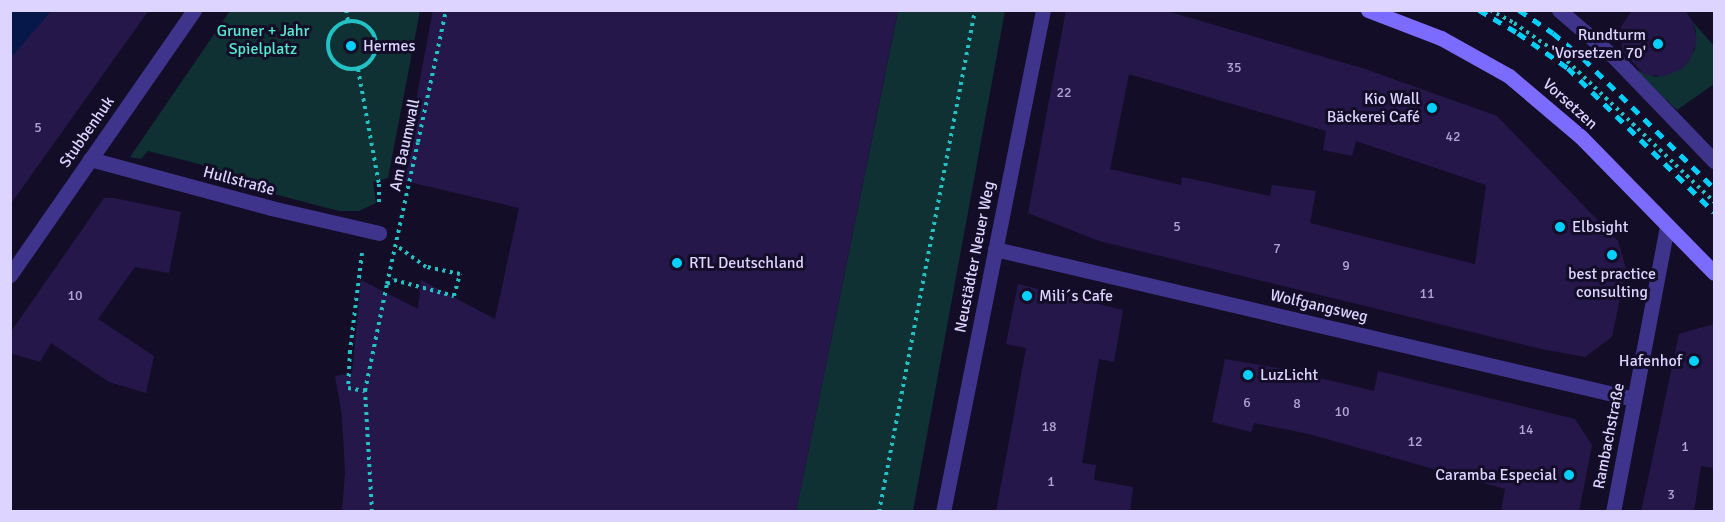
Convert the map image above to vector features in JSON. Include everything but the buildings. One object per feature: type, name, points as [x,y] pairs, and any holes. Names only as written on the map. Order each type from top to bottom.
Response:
[{"type":"main road","name":"Vorsetzen","points":[[1368,10],[1441,38],[1509,76],[1581,137],[1714,273]]},
{"type":"street","name":"Stubbenhuk","points":[[10,275],[194,10]]},
{"type":"street","name":"Neustädter Neuer Weg","points":[[943,512],[1043,10]]},
{"type":"street","points":[[1559,10],[1615,58],[1714,161]]},
{"type":"street","name":"Hullstraße","points":[[90,159],[372,232]]},
{"type":"street","name":"Rambachstraße","points":[[1613,512],[1667,225]]},
{"type":"street","name":"Wolfgangsweg","points":[[995,249],[1634,399]]},
{"type":"path","points":[[346,10],[348,21]]},
{"type":"path","name":"Am Baumwall","points":[[372,512],[365,391],[446,10]]},
{"type":"path","points":[[879,512],[975,10]]},
{"type":"path","points":[[1490,10],[1514,23],[1562,56],[1714,202]]},
{"type":"path","points":[[348,21],[363,23],[374,33],[376,40],[375,55],[365,66],[358,69],[350,69],[336,63],[328,50],[330,34],[335,28],[348,21]]},
{"type":"path","points":[[358,69],[379,184],[350,351],[348,388],[365,391]]},
{"type":"path","points":[[372,232],[426,267],[460,274],[454,296],[394,280],[387,284]]},
{"type":"green space","name":"Gruner + Jahr Spielplatz","points":[[230,11],[420,11],[388,178],[373,182],[376,203],[359,211],[339,211],[206,176],[203,165],[148,151],[141,159],[130,157]]},
{"type":"green space","points":[[898,11],[1005,11],[913,511],[796,512]]},
{"type":"green space","points":[[1693,22],[1714,46],[1714,84],[1677,110],[1634,69],[1656,77],[1682,69],[1695,49],[1696,31]]},
{"type":"water","points":[[11,11],[53,11],[11,59]]},
{"type":"railway","points":[[1479,10],[1518,33],[1568,68],[1714,212]]},
{"type":"railway","points":[[1519,10],[1553,33],[1584,59],[1714,188]]},
{"type":"place","name":"Rundturm 'Vorsetzen 70'","points":[[1658,44]]},
{"type":"place","name":"Hermes","points":[[351,46]]},
{"type":"place","name":"Kio Wall Bäckerei Café","points":[[1432,108]]},
{"type":"place","name":"Elbsight","points":[[1560,227]]},
{"type":"place","name":"best practice consulting","points":[[1612,255]]},
{"type":"place","name":"RTL Deutschland","points":[[677,263]]},
{"type":"place","name":"Mili´s Cafe","points":[[1027,296]]},
{"type":"place","name":"Hafenhof","points":[[1694,361]]},
{"type":"place","name":"LuzLicht","points":[[1248,375]]},
{"type":"place","name":"Caramba Especial","points":[[1569,475]]}]
